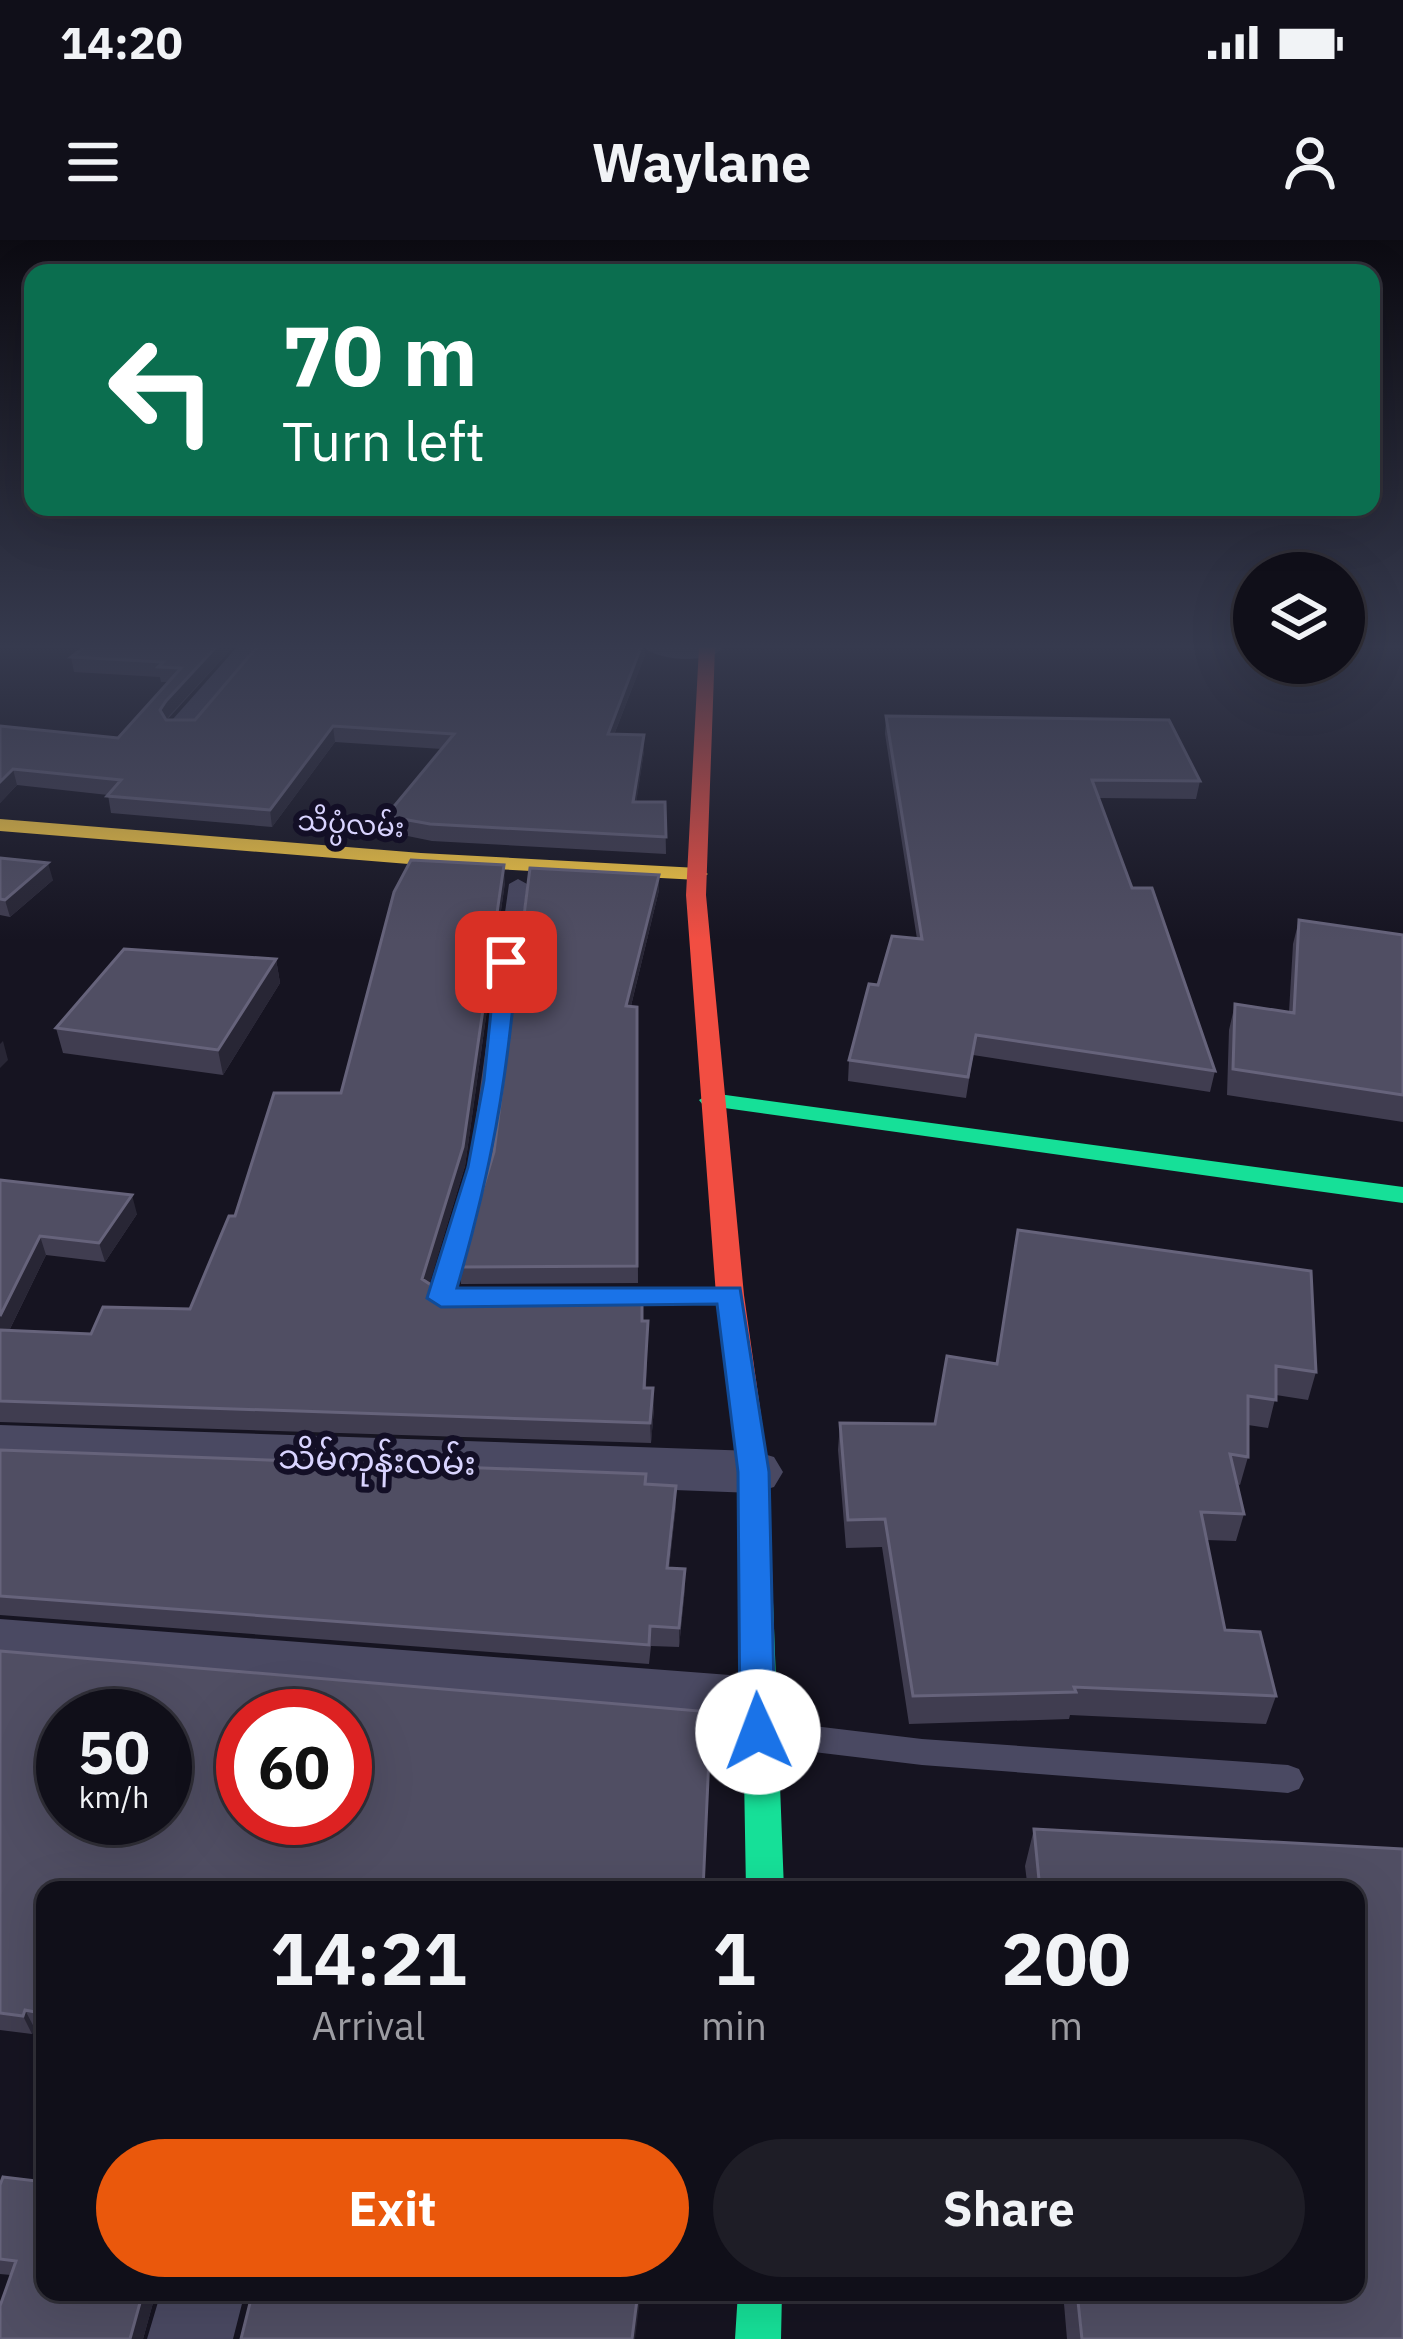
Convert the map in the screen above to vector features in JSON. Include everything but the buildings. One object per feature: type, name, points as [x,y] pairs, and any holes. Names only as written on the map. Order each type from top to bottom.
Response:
[{"type":"main road","points":[[703,745],[697,884],[711,1100],[754,1472],[765,1881]]},
{"type":"main road","name":"သိပ္ပံလမ်း","points":[[0,825],[697,884]]},
{"type":"main road","name":"သိပ္ပံလမ်း","points":[[0,845],[518,884],[697,884]]},
{"type":"main road","points":[[711,1100],[1403,1195]]},
{"type":"main road","points":[[758,2339],[760,2301]]},
{"type":"street","name":"သိမ်ကုန်းလမ်း","points":[[0,1445],[754,1472]]},
{"type":"street","points":[[0,1644],[757,1718]]},
{"type":"street","points":[[190,2339],[201,2301]]},
{"type":"lane","points":[[485,1297],[441,1298],[480,1167],[518,884]]},
{"type":"lane","points":[[574,1296],[730,1295]]},
{"type":"lane","points":[[757,1718],[922,1752],[1288,1779]]},
{"type":"traffic: fast","points":[[711,1100],[1403,1195]]},
{"type":"traffic: fast","points":[[757,1602],[765,1881]]},
{"type":"traffic: fast","points":[[758,2339],[760,2301]]},
{"type":"traffic: slow","points":[[0,825],[421,859],[698,874]]},
{"type":"traffic: jam","points":[[703,745],[696,895],[730,1295],[754,1472],[757,1602]]},
{"type":"route","points":[[506,962],[496,1080],[480,1167],[441,1298],[730,1295],[754,1472],[758,1732]]}]
